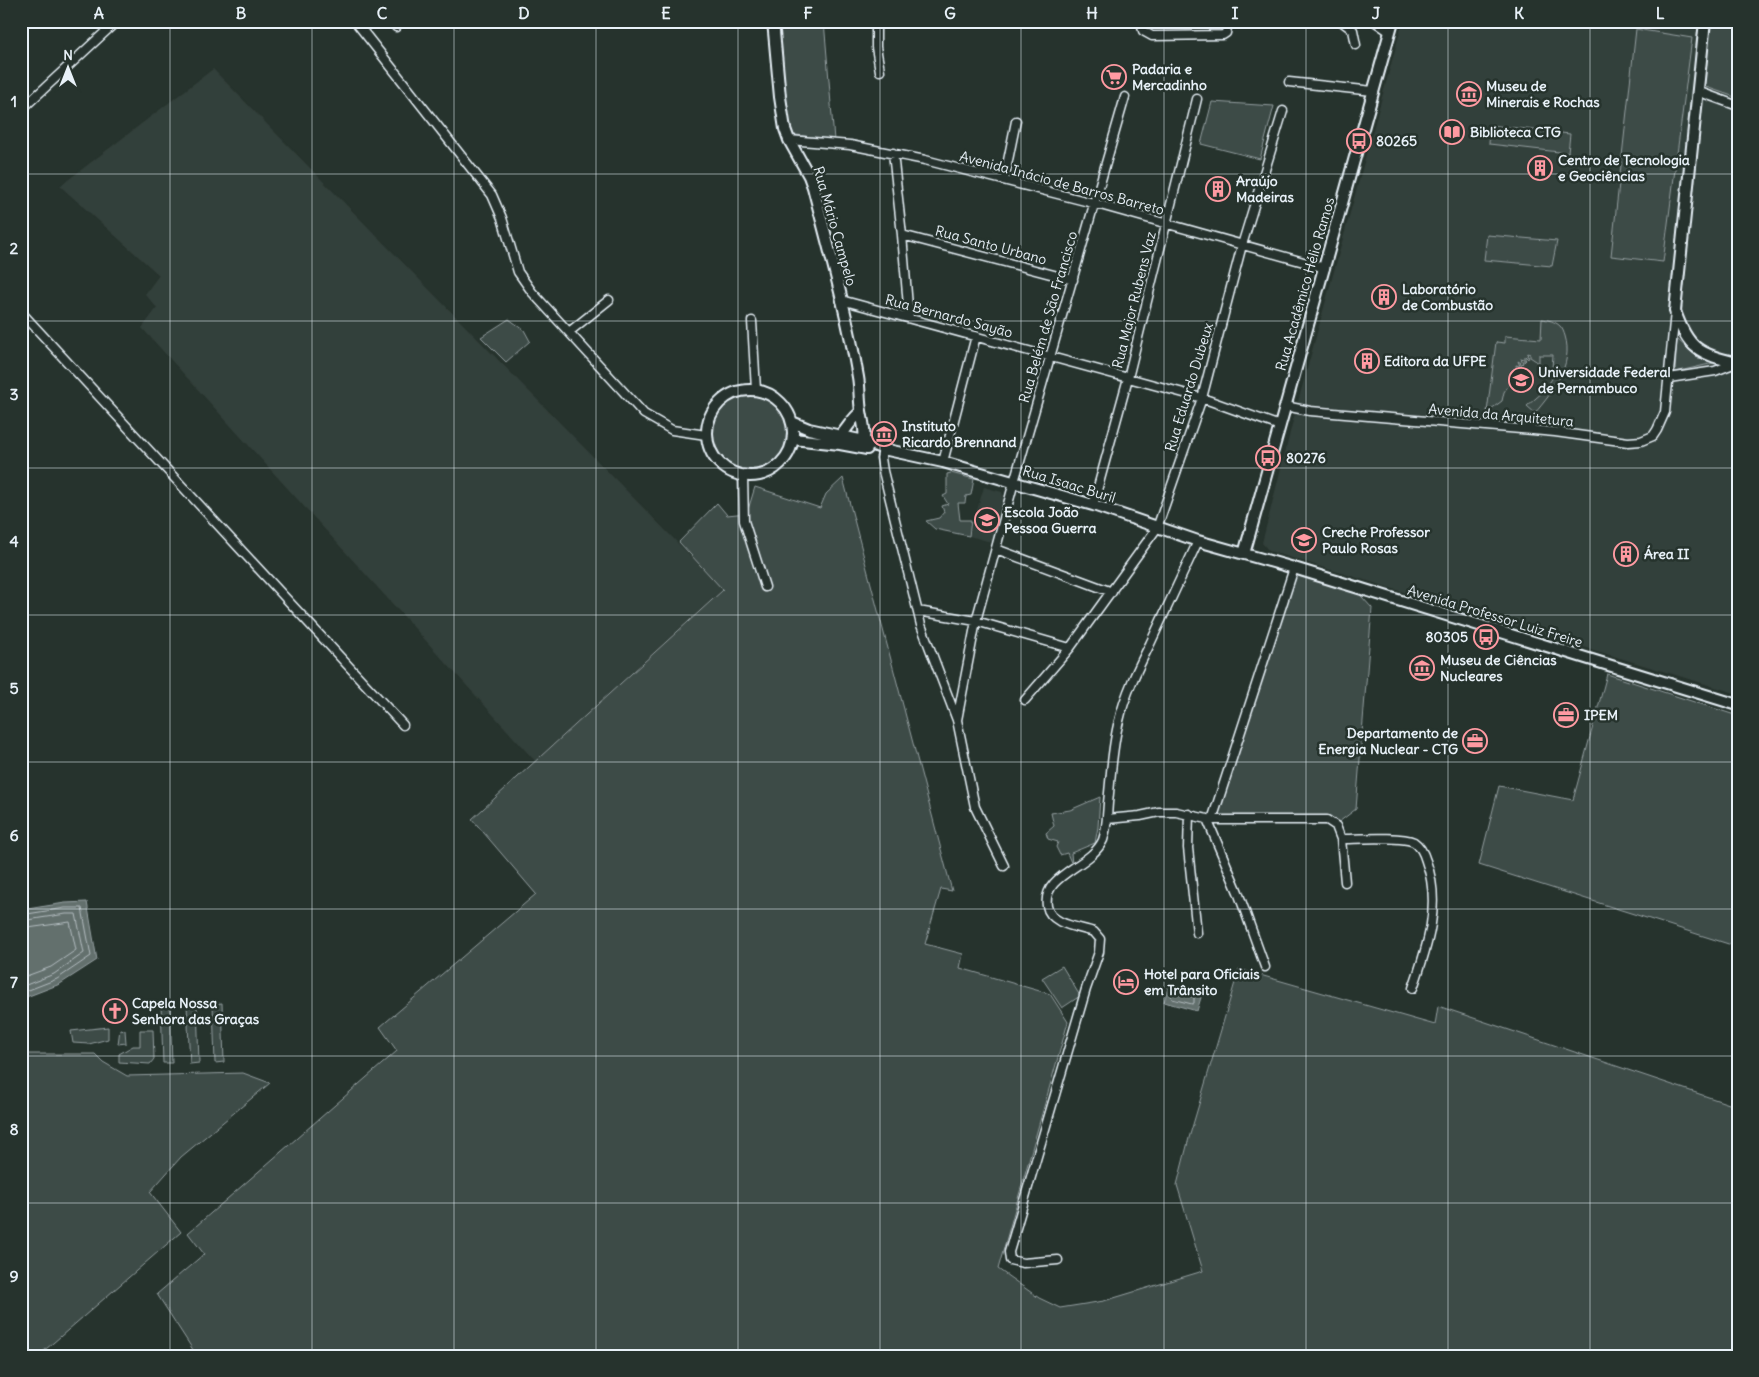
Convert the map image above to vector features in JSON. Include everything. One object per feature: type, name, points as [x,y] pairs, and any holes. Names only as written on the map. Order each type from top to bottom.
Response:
[{"type":"main road","name":"Rua Mário Campelo","points":[[773,21],[785,129],[789,140],[804,165],[812,187],[841,300],[861,393],[863,445]]},
{"type":"main road","name":"Rua Acadêmico Hélio Ramos","points":[[1244,554],[1393,21]]},
{"type":"main road","name":"Avenida da Arquitetura","points":[[1675,311],[1705,21]]},
{"type":"main road","points":[[1675,311],[1690,344],[1710,355],[1737,363]]},
{"type":"main road","points":[[748,390],[756,390],[779,401],[785,407],[792,422],[793,439],[787,455],[776,468],[760,475],[743,476],[720,465],[710,451],[706,435],[709,418],[718,404],[731,394],[748,390]]},
{"type":"main road","points":[[840,436],[855,416],[861,412]]},
{"type":"main road","name":"Rua Isaac Buril","points":[[792,422],[809,429],[840,436],[876,451],[882,449],[943,462],[1093,505],[1157,528],[1244,554]]},
{"type":"main road","name":"Rua Isaac Buril","points":[[793,439],[863,445]]},
{"type":"main road","name":"Avenida Professor Luiz Freire","points":[[1244,554],[1738,705]]},
{"type":"street","points":[[21,110],[117,21]]},
{"type":"street","points":[[355,21],[492,195],[502,218],[518,272],[532,292],[644,414],[672,430],[706,435]]},
{"type":"street","points":[[876,21],[876,53],[880,71]]},
{"type":"street","points":[[1141,21],[1145,34],[1152,36],[1218,35],[1226,33],[1228,21]]},
{"type":"street","points":[[1341,21],[1353,30],[1356,45]]},
{"type":"street","points":[[1374,21],[1390,32]]},
{"type":"street","points":[[1289,82],[1373,91]]},
{"type":"street","points":[[1697,91],[1738,106]]},
{"type":"street","name":"Rua Belém de São Francisco","points":[[956,720],[976,621],[1093,203],[1125,97]]},
{"type":"street","name":"Rua Major Rubens Vaz","points":[[1093,505],[1128,378],[1165,224],[1198,99]]},
{"type":"street","name":"Rua Eduardo Dubeux","points":[[1025,700],[1070,648],[1157,528],[1202,398],[1242,244],[1283,111]]},
{"type":"street","points":[[1004,180],[1016,121]]},
{"type":"street","name":"Avenida Inácio de Barros Barreto","points":[[789,140],[850,146],[893,153],[1093,203],[1325,268]]},
{"type":"street","points":[[893,153],[909,318]]},
{"type":"street","name":"Rua Santo Urbano","points":[[902,235],[1073,280]]},
{"type":"street","points":[[569,332],[609,300]]},
{"type":"street","name":"Rua Bernardo Sayão","points":[[841,300],[1202,398],[1280,426]]},
{"type":"street","name":"Avenida da Arquitetura","points":[[1286,406],[1310,411],[1555,432],[1635,442],[1652,436],[1661,424],[1666,406],[1675,311]]},
{"type":"street","points":[[21,312],[403,725]]},
{"type":"street","points":[[752,321],[756,390]]},
{"type":"street","points":[[943,462],[976,336]]},
{"type":"street","points":[[1668,378],[1715,371],[1737,363]]},
{"type":"street","points":[[882,449],[883,471],[918,611],[976,621],[1070,648]]},
{"type":"street","points":[[743,476],[744,521],[765,587]]},
{"type":"street","points":[[1058,1260],[1018,1263],[1010,1260],[1009,1252],[1101,944],[1099,935],[1094,932],[1055,919],[1049,912],[1047,898],[1051,885],[1086,860],[1099,847],[1103,839],[1119,719],[1141,663],[1198,541]]},
{"type":"street","points":[[996,549],[1112,592]]},
{"type":"street","points":[[1265,967],[1210,819],[1294,568]]},
{"type":"street","name":"Rua Belém de São Francisco","points":[[918,611],[921,625],[956,720],[975,807],[1004,866]]},
{"type":"street","points":[[1107,819],[1159,812],[1176,812],[1210,819],[1327,820],[1336,826],[1341,840],[1345,882]]},
{"type":"street","points":[[1189,814],[1188,848],[1197,933]]},
{"type":"street","points":[[1341,840],[1402,839],[1412,841],[1418,845],[1424,855],[1432,886],[1432,913],[1430,932],[1413,988]]},
{"type":"shaded area","points":[[776,21],[824,21],[834,140],[789,134]]},
{"type":"shaded area","name":"Universidade Federal de Pernambuco","points":[[1403,21],[1738,21],[1738,694],[1269,551],[1262,543],[1296,409]]},
{"type":"shaded area","points":[[1710,21],[1738,21],[1738,98],[1703,86]]},
{"type":"shaded area","points":[[1636,29],[1692,38],[1663,262],[1611,256]]},
{"type":"shaded area","points":[[213,69],[723,589],[535,761],[142,328],[157,308],[145,294],[159,275],[60,186]]},
{"type":"shaded area","points":[[1212,102],[1274,106],[1260,159],[1201,144]]},
{"type":"shaded area","points":[[1490,125],[1570,134],[1568,153],[1489,144]]},
{"type":"shaded area","points":[[1487,235],[1557,241],[1552,266],[1484,260]]},
{"type":"shaded area","points":[[509,319],[524,330],[530,341],[506,362],[481,337]]},
{"type":"shaded area","points":[[1542,319],[1554,322],[1563,330],[1567,347],[1564,368],[1560,378],[1535,413],[1527,406],[1544,391],[1555,374],[1545,368],[1552,368],[1553,355],[1539,355],[1539,363],[1530,357],[1528,353],[1527,356],[1529,357],[1528,359],[1525,356],[1526,360],[1524,362],[1524,359],[1521,358],[1523,363],[1521,365],[1518,361],[1520,366],[1519,369],[1519,366],[1516,365],[1517,372],[1514,368],[1516,373],[1514,376],[1512,372],[1512,379],[1510,376],[1512,380],[1504,392],[1502,401],[1487,412],[1496,342],[1505,343],[1505,336],[1541,339]]},
{"type":"shaded area","points":[[1677,339],[1698,358],[1714,361],[1714,363],[1675,372]]},
{"type":"shaded area","points":[[743,396],[757,396],[771,402],[781,412],[787,426],[787,440],[781,454],[771,464],[757,470],[743,470],[729,464],[719,454],[713,440],[713,426],[719,412],[729,402]]},
{"type":"shaded area","points":[[951,473],[974,479],[971,495],[966,496],[965,503],[958,503],[960,520],[971,520],[969,536],[935,529],[926,521],[939,518],[944,512],[942,506],[948,504],[943,496],[947,494],[947,474]]},
{"type":"shaded area","points":[[843,478],[952,891],[941,889],[925,944],[963,954],[960,968],[1050,994],[1068,1022],[998,1269],[1039,1298],[1060,1308],[1104,1301],[1203,1271],[1177,1185],[1239,969],[1435,1025],[1438,1006],[1738,1107],[1738,1356],[197,1356],[157,1294],[204,1254],[188,1233],[397,1051],[380,1027],[536,894],[472,819],[723,590],[679,542],[717,503],[727,515],[747,513],[755,487],[820,508],[826,494]]},
{"type":"shaded area","name":"Escola João Pessoa Guerra","points":[[984,487],[1002,492],[1005,503],[995,543],[969,536]]},
{"type":"shaded area","points":[[1294,568],[1352,586],[1372,608],[1356,809],[1335,825],[1226,823],[1217,810]]},
{"type":"shaded area","points":[[1607,674],[1738,716],[1738,947],[1479,865],[1499,786],[1573,800]]},
{"type":"shaded area","points":[[1100,797],[1095,843],[1071,853],[1072,865],[1067,853],[1060,855],[1056,847],[1058,842],[1048,839],[1046,833],[1054,826],[1051,813],[1070,810]]},
{"type":"shaded area","points":[[1062,966],[1080,996],[1062,1008],[1042,978]]},
{"type":"shaded area","points":[[170,1003],[172,1063],[163,1063],[161,1004]]},
{"type":"shaded area","points":[[222,1003],[224,1062],[215,1063],[213,1004]]},
{"type":"shaded area","points":[[197,1004],[199,1063],[190,1064],[187,1005]]},
{"type":"shaded area","points":[[108,1027],[108,1039],[89,1044],[73,1043],[71,1031]]},
{"type":"shaded area","points":[[120,1029],[125,1030],[126,1043],[118,1044]]},
{"type":"shaded area","points":[[140,1030],[153,1030],[154,1059],[150,1064],[119,1062],[119,1054],[133,1046],[140,1046]]},
{"type":"shaded area","points":[[21,1054],[95,1054],[103,1062],[127,1076],[243,1073],[270,1083],[181,1157],[150,1192],[181,1232],[38,1356],[21,1356]]},
{"type":"water","points":[[87,902],[97,960],[60,984],[21,999],[21,910],[65,903]]},
{"type":"water","points":[[1169,984],[1202,994],[1197,1011],[1164,1002]]},
{"type":"place","name":"Padaria e Mercadinho","points":[[1114,77]]},
{"type":"place","name":"Museu de Minerais e Rochas","points":[[1469,94]]},
{"type":"place","name":"Biblioteca CTG","points":[[1452,132]]},
{"type":"place","name":"80265","points":[[1359,141]]},
{"type":"place","name":"Centro de Tecnologia e Geociências","points":[[1540,168]]},
{"type":"place","name":"Araújo Madeiras","points":[[1218,189]]},
{"type":"place","name":"Laboratório de Combustão","points":[[1384,297]]},
{"type":"place","name":"Editora da UFPE","points":[[1367,361]]},
{"type":"place","name":"Universidade Federal de Pernambuco","points":[[1521,380]]},
{"type":"place","name":"Instituto Ricardo Brennand","points":[[884,434]]},
{"type":"place","name":"80276","points":[[1268,458]]},
{"type":"place","name":"Escola João Pessoa Guerra","points":[[987,520]]},
{"type":"place","name":"Creche Professor Paulo Rosas","points":[[1304,540]]},
{"type":"place","name":"Área II","points":[[1626,554]]},
{"type":"place","name":"80305","points":[[1486,637]]},
{"type":"place","name":"Museu de Ciências Nucleares","points":[[1422,668]]},
{"type":"place","name":"IPEM","points":[[1566,715]]},
{"type":"place","name":"Departamento de Energia Nuclear - CTG","points":[[1475,741]]},
{"type":"place","name":"Hotel para Oficiais em Trânsito","points":[[1126,982]]},
{"type":"place","name":"Capela Nossa Senhora das Graças","points":[[115,1011]]}]
